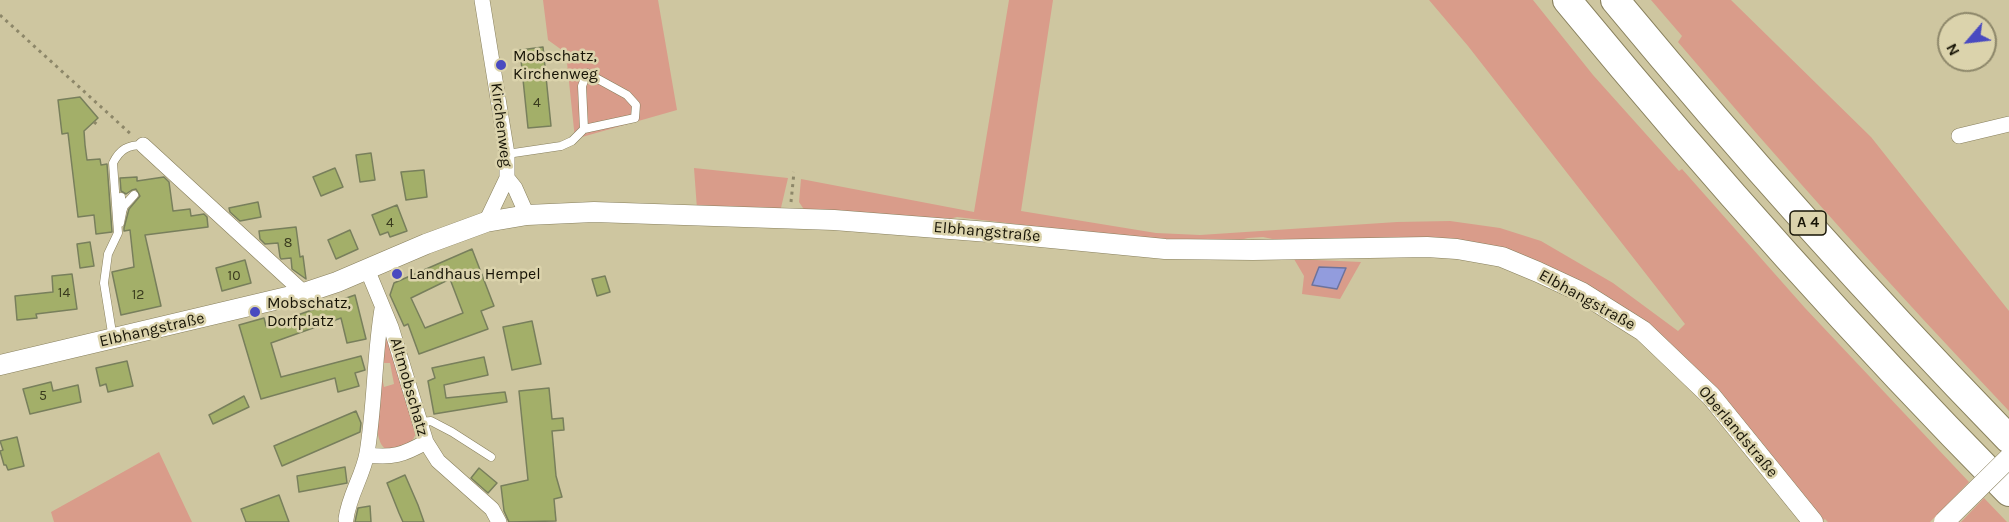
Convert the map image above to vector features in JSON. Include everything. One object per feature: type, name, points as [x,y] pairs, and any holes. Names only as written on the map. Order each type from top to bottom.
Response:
[{"type":"highway","name":"A 4","points":[[1567,0],[1731,193],[1941,423],[2009,492]]},
{"type":"highway","name":"A 4","points":[[1616,0],[1759,168],[1851,271],[2009,438]]},
{"type":"street","name":"Kirchenweg","points":[[482,0],[507,154],[507,178],[486,222]]},
{"type":"street","points":[[1959,135],[2009,124]]},
{"type":"street","points":[[143,146],[304,293]]},
{"type":"street","name":"Kirchenweg","points":[[507,178],[515,188],[527,215]]},
{"type":"street","name":"Elbhangstraße","points":[[0,365],[304,293],[486,222],[527,215],[594,212],[789,219],[989,232],[1165,249],[1427,247],[1457,249],[1502,257],[1581,292],[1643,331],[1659,345]]},
{"type":"street","name":"Altmobschatz","points":[[367,269],[391,327],[426,442],[404,454],[392,457],[367,455]]},
{"type":"street","name":"Altmobschatz","points":[[346,519],[347,507],[367,455],[382,309]]},
{"type":"street","name":"Oberlandstraße","points":[[1659,345],[1711,396],[1813,522]]},
{"type":"street","points":[[426,442],[438,461],[492,509],[499,522]]},
{"type":"street","points":[[1944,522],[2009,458]]},
{"type":"lane","points":[[507,154],[561,146],[572,141],[584,129],[635,118],[636,105],[627,94],[587,73],[582,86],[584,129]]},
{"type":"lane","points":[[118,233],[113,163],[117,154],[123,149],[132,145],[143,146]]},
{"type":"lane","points":[[114,339],[104,283],[108,254],[118,233],[124,206],[134,195]]},
{"type":"lane","points":[[121,197],[122,213]]},
{"type":"lane","points":[[421,422],[431,421],[491,458]]},
{"type":"path","points":[[0,15],[143,146]]},
{"type":"path","points":[[94,122],[99,126]]},
{"type":"path","points":[[789,219],[794,172]]},
{"type":"shaded area","points":[[543,0],[658,0],[677,110],[575,139],[566,53],[548,40]]},
{"type":"shaded area","points":[[1009,0],[1053,0],[1021,211],[1156,233],[1200,235],[1397,222],[1450,221],[1500,228],[1541,241],[1613,283],[1678,331],[1685,324],[1468,46],[1429,0],[1533,0],[1593,75],[1679,171],[1682,169],[1805,308],[1969,482],[1930,522],[1828,522],[1825,519],[1821,522],[1714,390],[1535,262],[1291,243],[1263,237],[1228,243],[1157,241],[957,217],[938,222],[807,214],[799,202],[801,179],[974,212]]},
{"type":"shaded area","points":[[1651,0],[1731,0],[1871,137],[2009,311],[2009,411],[1882,275],[1759,136],[1678,42],[1682,36]]},
{"type":"shaded area","points":[[694,168],[788,178],[780,212],[697,209]]},
{"type":"shaded area","points":[[1294,259],[1361,262],[1340,299],[1302,294],[1304,276]]},
{"type":"shaded area","points":[[385,329],[416,433],[408,444],[389,450],[382,445],[377,424],[382,378],[384,387],[394,384],[390,363],[380,363]]},
{"type":"shaded area","points":[[159,452],[192,522],[54,522],[51,512]]},
{"type":"shaded area","points":[[1984,498],[2007,522],[1961,522]]},
{"type":"water","points":[[1319,267],[1346,268],[1337,289],[1312,285]]},
{"type":"building","points":[[543,47],[551,126],[528,128],[520,50]]},
{"type":"building","points":[[80,97],[98,118],[84,131],[85,145],[87,160],[100,159],[101,165],[107,164],[112,232],[96,234],[94,215],[78,217],[68,133],[62,134],[58,100]]},
{"type":"building","points":[[371,153],[375,180],[360,182],[356,155]]},
{"type":"building","points":[[335,168],[343,187],[321,196],[313,177]]},
{"type":"building","points":[[424,170],[427,197],[406,200],[401,172]]},
{"type":"building","points":[[137,177],[137,181],[164,177],[169,182],[173,211],[190,209],[191,216],[204,214],[207,217],[208,227],[145,235],[161,306],[121,315],[112,272],[134,267],[130,230],[124,231],[124,228],[129,209],[140,196],[136,189],[126,194],[121,191],[120,178]]},
{"type":"building","points":[[258,202],[261,217],[240,221],[230,212],[229,208]]},
{"type":"building","points":[[397,205],[407,231],[390,237],[388,232],[380,235],[372,215]]},
{"type":"building","points":[[296,227],[306,279],[292,269],[291,258],[281,259],[278,243],[265,244],[260,239],[259,231]]},
{"type":"building","points":[[350,230],[358,249],[336,259],[328,240]]},
{"type":"building","points":[[90,242],[94,266],[80,268],[77,244]]},
{"type":"building","points":[[472,249],[494,306],[481,311],[488,329],[419,354],[408,324],[404,326],[390,295],[394,283]],"holes":[[[450,279],[463,313],[425,328],[411,298]]]},
{"type":"building","points":[[245,260],[251,283],[222,291],[216,268]]},
{"type":"building","points":[[72,274],[77,309],[36,314],[37,318],[17,320],[15,296],[53,292],[52,276]]},
{"type":"building","points":[[605,276],[610,292],[597,296],[592,279]]},
{"type":"building","points":[[355,295],[366,339],[347,343],[341,318],[271,343],[281,377],[361,356],[365,370],[355,373],[359,386],[338,392],[335,378],[261,399],[239,325],[264,318],[266,326]]},
{"type":"building","points":[[532,321],[541,364],[512,370],[503,327]]},
{"type":"building","points":[[484,357],[488,375],[444,385],[446,398],[505,392],[507,402],[434,414],[428,381],[435,378],[432,368]]},
{"type":"building","points":[[127,361],[133,386],[108,392],[106,384],[100,386],[96,368]]},
{"type":"building","points":[[51,382],[53,391],[78,385],[81,402],[30,414],[23,389]]},
{"type":"building","points":[[549,388],[552,419],[563,418],[564,430],[552,431],[556,476],[562,497],[554,499],[556,521],[509,522],[504,511],[501,486],[528,480],[519,391]]},
{"type":"building","points":[[244,396],[249,407],[213,424],[209,415]]},
{"type":"building","points":[[356,411],[361,423],[360,432],[282,466],[274,446]]},
{"type":"building","points":[[17,437],[24,466],[8,470],[0,451],[3,450],[0,441]]},
{"type":"building","points":[[345,467],[347,483],[299,492],[297,476]]},
{"type":"building","points":[[479,468],[497,483],[488,493],[471,478]]},
{"type":"building","points":[[405,475],[424,522],[403,522],[399,513],[387,483]]},
{"type":"building","points":[[279,495],[289,522],[246,522],[241,509]]},
{"type":"building","points":[[370,506],[371,522],[355,522],[358,508]]},
{"type":"place","name":"Mobschatz, Kirchenweg","points":[[501,65]]},
{"type":"place","name":"Landhaus Hempel","points":[[397,274]]},
{"type":"place","name":"Mobschatz, Dorfplatz","points":[[255,312]]}]
